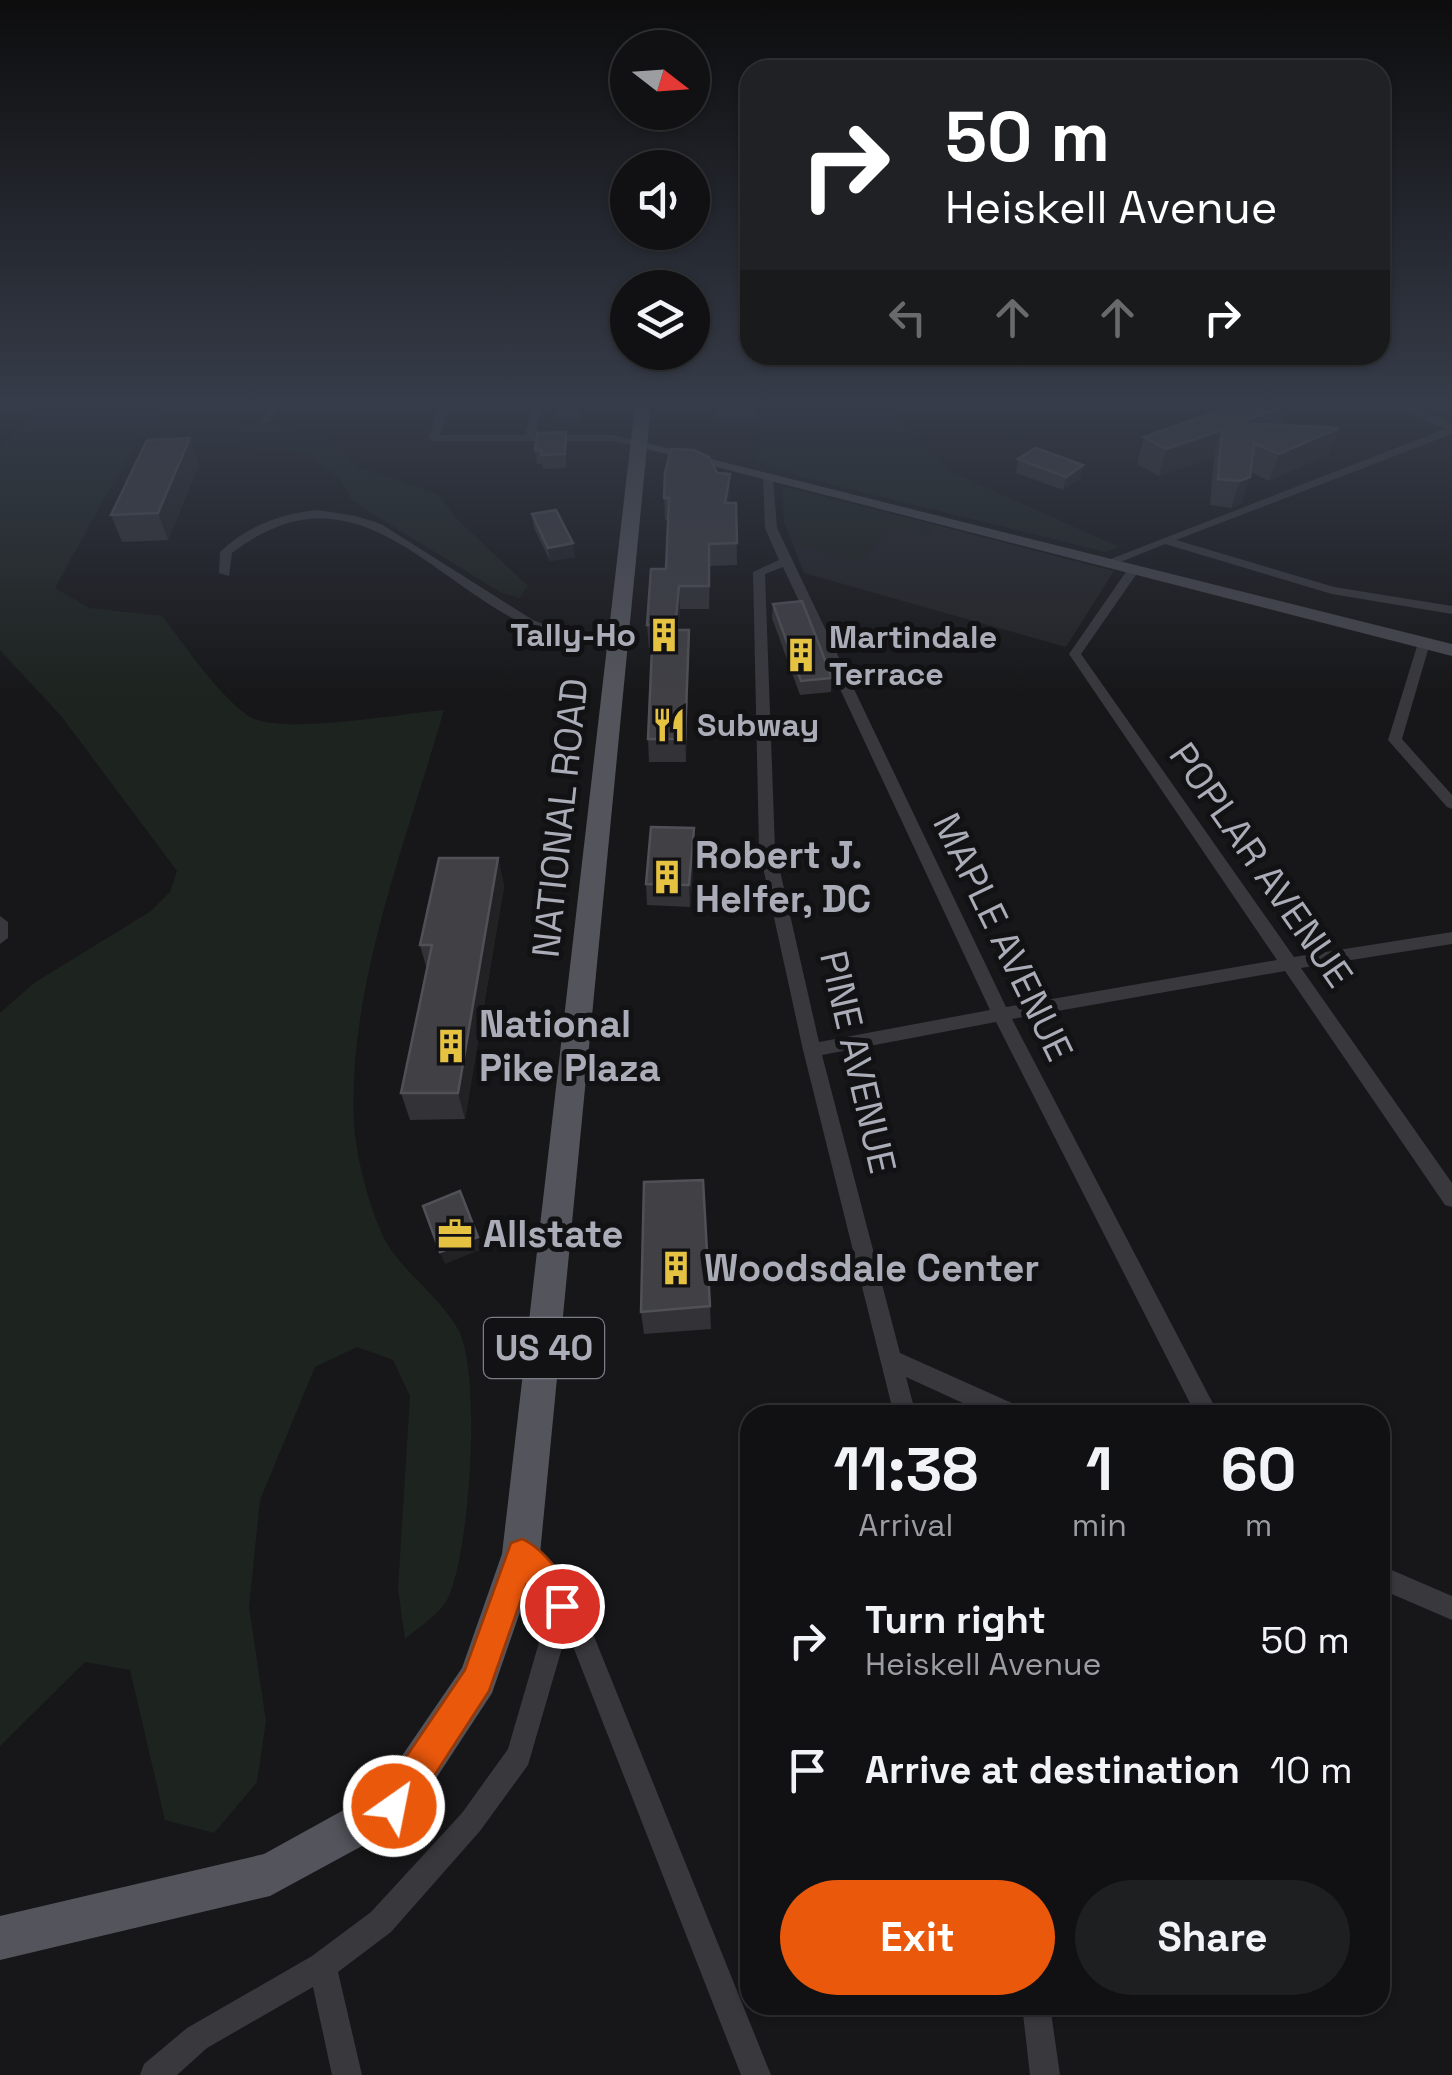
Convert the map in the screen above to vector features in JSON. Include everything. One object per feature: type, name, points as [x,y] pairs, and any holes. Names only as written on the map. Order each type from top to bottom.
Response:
[{"type":"main road","name":"NATIONAL ROAD","points":[[0,1938],[270,1874],[394,1806],[478,1679],[522,1554],[634,502]]},
{"type":"main road","points":[[865,502],[1452,650]]},
{"type":"street","name":"MAPLE AVENUE","points":[[769,502],[771,528],[786,562],[1000,1013],[1203,1405]]},
{"type":"street","points":[[1109,562],[1266,502]]},
{"type":"street","points":[[225,573],[226,552],[258,526],[324,513],[354,516],[378,526],[529,622],[558,635],[620,638]]},
{"type":"street","points":[[1166,541],[1332,590],[1452,610]]},
{"type":"street","name":"PINE AVENUE","points":[[786,562],[758,572],[767,849],[812,1050],[902,1405]]},
{"type":"street","name":"POPLAR AVENUE","points":[[1134,569],[1075,654],[1452,1199]]},
{"type":"street","points":[[1424,643],[1394,740],[1452,804]]},
{"type":"street","points":[[812,1050],[1000,1013],[1452,938]]},
{"type":"street","points":[[890,1360],[990,1405]]},
{"type":"street","points":[[522,1554],[576,1623],[756,2075]]},
{"type":"street","points":[[1390,1581],[1452,1608]]},
{"type":"street","points":[[155,2075],[198,2038],[322,1966],[381,1922],[472,1822],[519,1756],[562,1606]]},
{"type":"street","points":[[322,1966],[347,2075]]},
{"type":"street","points":[[1037,2015],[1045,2075]]},
{"type":"shaded area","points":[[0,502],[103,502],[55,588],[90,608],[162,616],[223,693],[247,715],[262,721],[311,724],[444,710],[397,862],[370,968],[354,1072],[354,1124],[367,1192],[386,1242],[451,1319],[465,1351],[470,1383],[470,1463],[456,1575],[445,1604],[405,1639],[398,1589],[410,1396],[393,1360],[357,1347],[315,1367],[260,1500],[249,1607],[266,1721],[257,1782],[214,1833],[165,1820],[130,1670],[85,1662],[0,1746],[0,1013],[34,983],[151,911],[170,892],[177,871],[62,717],[0,650]]},
{"type":"shaded area","points":[[355,502],[444,502],[528,586],[519,598],[500,592]]},
{"type":"shaded area","points":[[783,502],[843,502],[1114,571],[1066,647],[804,573],[784,522]]},
{"type":"shaded area","points":[[783,502],[843,502],[936,525],[927,536],[891,527],[861,562],[793,544],[784,522]]},
{"type":"shaded area","points":[[902,502],[1018,502],[1119,547],[1105,552]]},
{"type":"building","points":[[117,502],[163,502],[158,513],[111,515]]},
{"type":"building","points":[[669,502],[736,503],[737,543],[709,544],[709,586],[679,586],[675,630],[689,630],[685,739],[648,739],[653,625],[647,625],[651,569],[666,569]]},
{"type":"building","points":[[556,510],[573,543],[548,548],[532,514]]},
{"type":"building","name":"Martindale Terrace","points":[[802,601],[832,678],[801,681],[773,604]]},
{"type":"building","points":[[651,827],[694,828],[689,885],[646,884]]},
{"type":"building","name":"National Pike Plaza","points":[[439,858],[498,858],[458,1093],[401,1093],[432,945],[420,945]]},
{"type":"building","name":"Woodsdale Center","points":[[703,1180],[710,1306],[641,1312],[644,1182]]},
{"type":"building","name":"Allstate","points":[[460,1191],[478,1237],[440,1252],[423,1206]]},
{"type":"place","name":"Tally-Ho","points":[[664,635]]},
{"type":"place","name":"Martindale Terrace","points":[[801,655]]},
{"type":"place","name":"Subway","points":[[669,725]]},
{"type":"place","name":"Robert J. Helfer, DC","points":[[667,877]]},
{"type":"place","name":"National Pike Plaza","points":[[451,1046]]},
{"type":"place","name":"Allstate","points":[[455,1234]]},
{"type":"place","name":"Woodsdale Center","points":[[676,1268]]},
{"type":"route","points":[[394,1806],[478,1679],[522,1554],[562,1606]]}]
